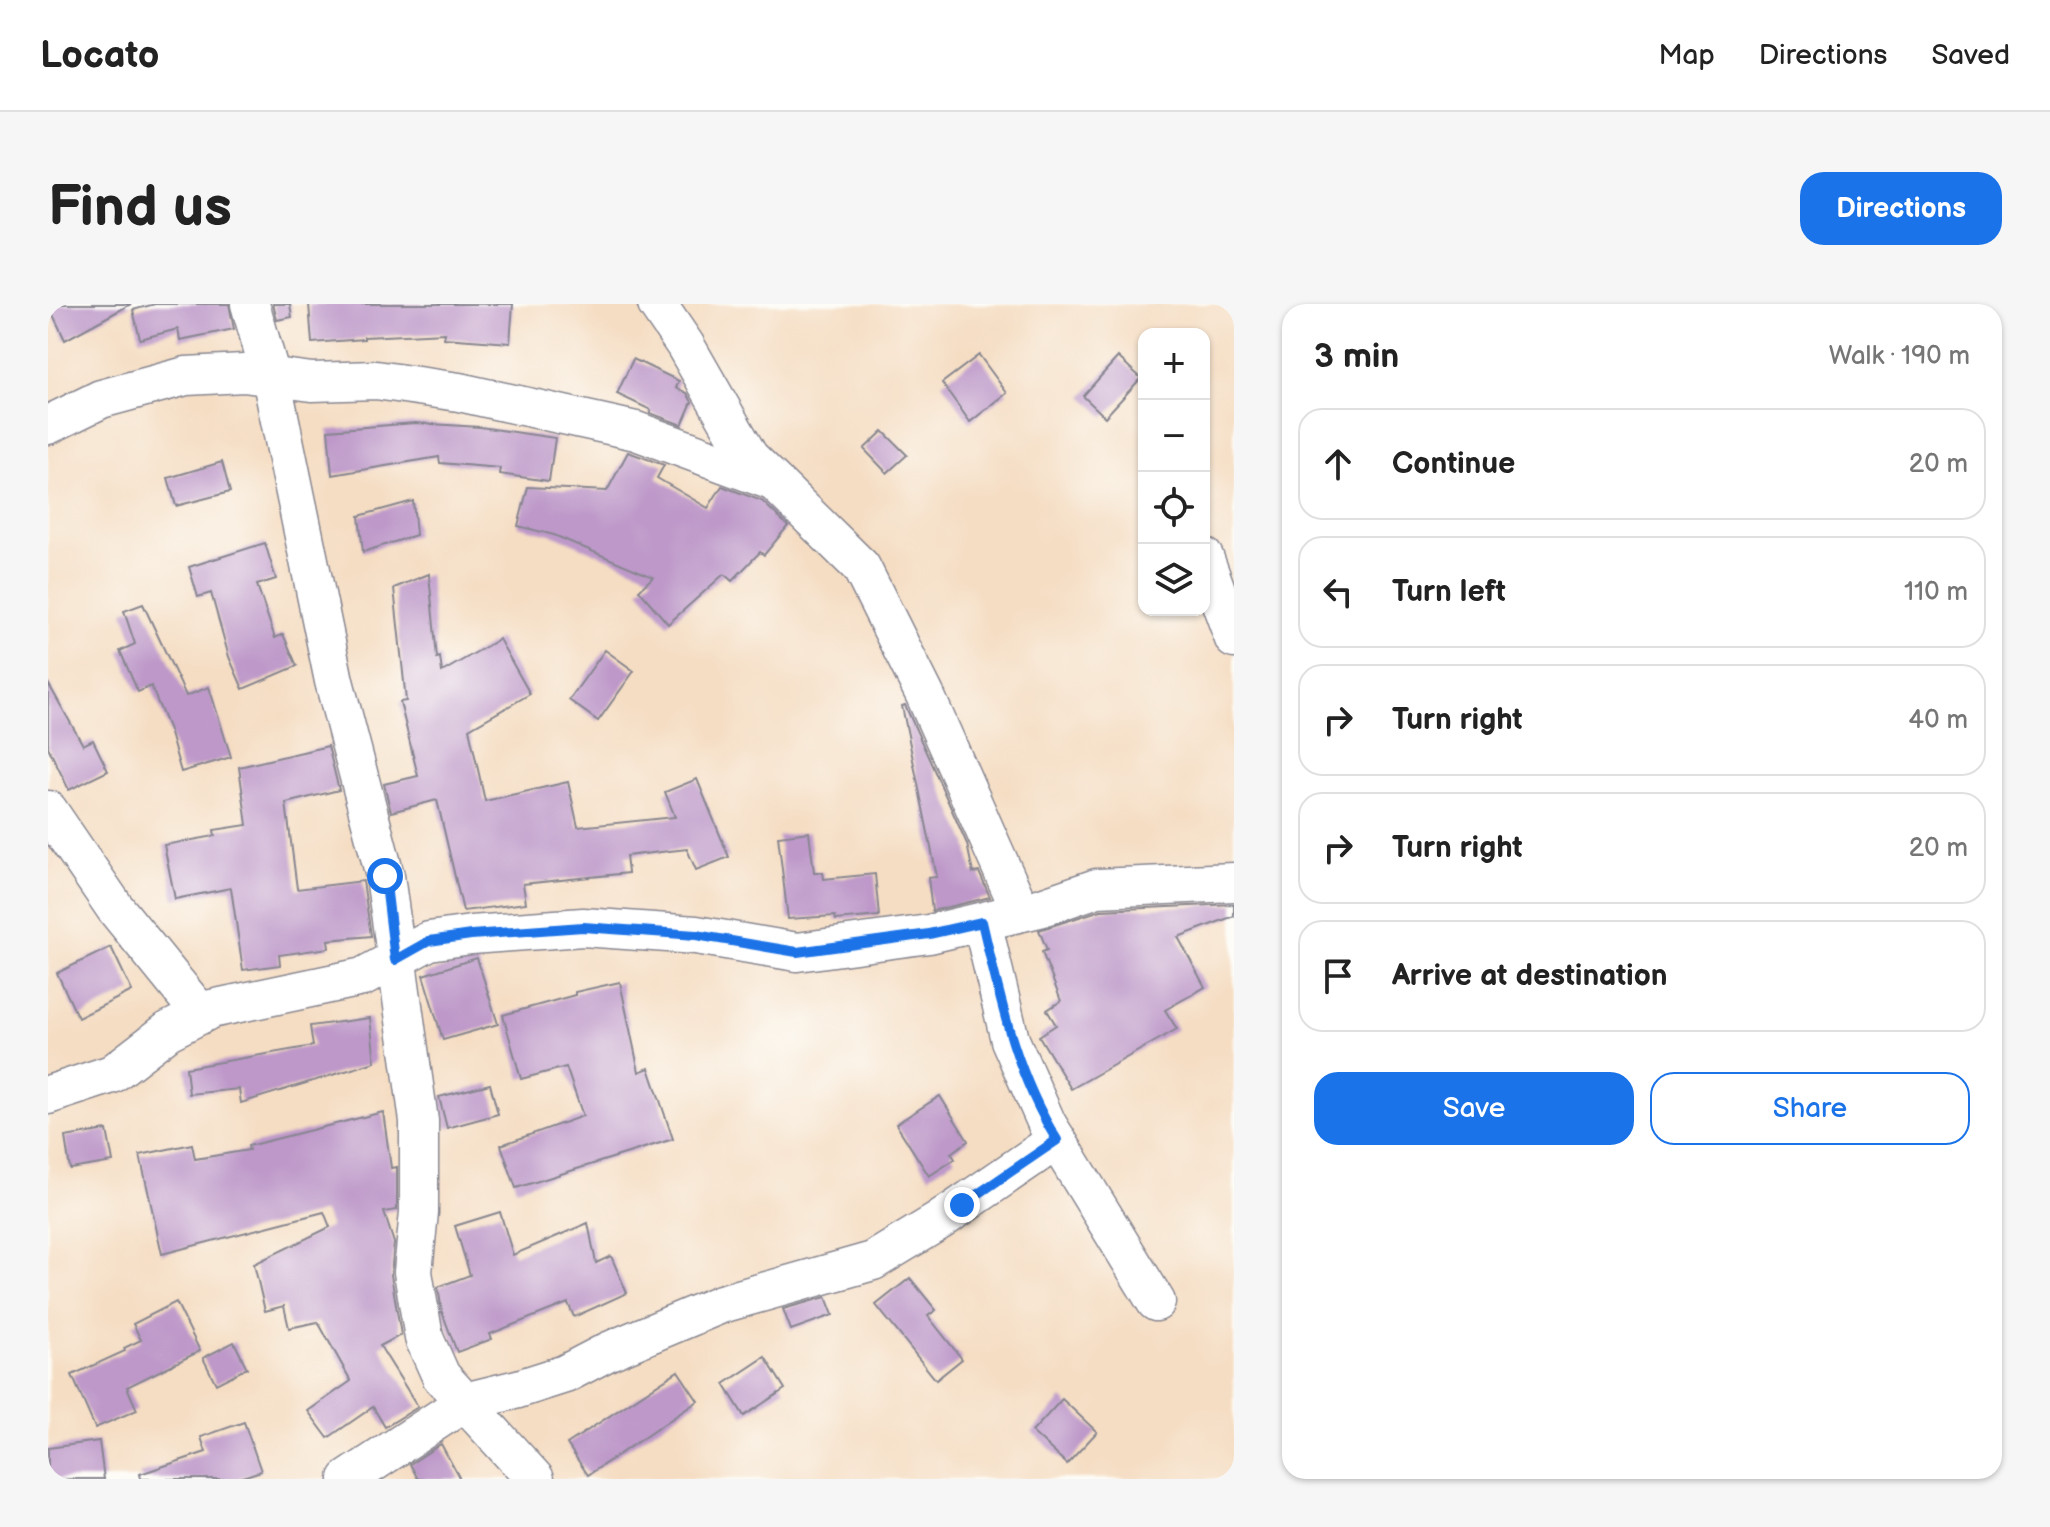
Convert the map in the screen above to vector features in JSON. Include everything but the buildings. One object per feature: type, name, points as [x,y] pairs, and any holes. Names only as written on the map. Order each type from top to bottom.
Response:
[{"type":"street","points":[[250,304],[271,377],[334,681],[385,876],[419,1121],[419,1212],[413,1272],[424,1338],[441,1376],[535,1479]]},
{"type":"street","points":[[657,304],[685,345],[749,457],[861,567],[925,695],[1021,912]]},
{"type":"street","points":[[48,425],[101,399],[186,376],[244,373],[312,382],[376,380],[459,392],[636,431],[772,481]]},
{"type":"street","points":[[1210,573],[1234,639]]},
{"type":"street","points":[[48,810],[115,908],[201,1014]]},
{"type":"street","points":[[48,1095],[112,1074],[168,1031],[211,1009],[363,977],[429,941],[569,928],[696,935],[797,952],[929,934],[1021,912],[1097,888],[1234,882]]},
{"type":"street","points":[[982,922],[1010,1040],[1047,1124],[1156,1302]]},
{"type":"street","points":[[348,1479],[465,1402],[565,1374],[609,1351],[721,1304],[873,1261],[939,1221],[1057,1140]]},
{"type":"route","points":[[385,876],[395,960],[429,941],[583,927],[696,935],[797,952],[929,934],[982,922],[1010,1040],[1057,1140],[962,1205]]}]
